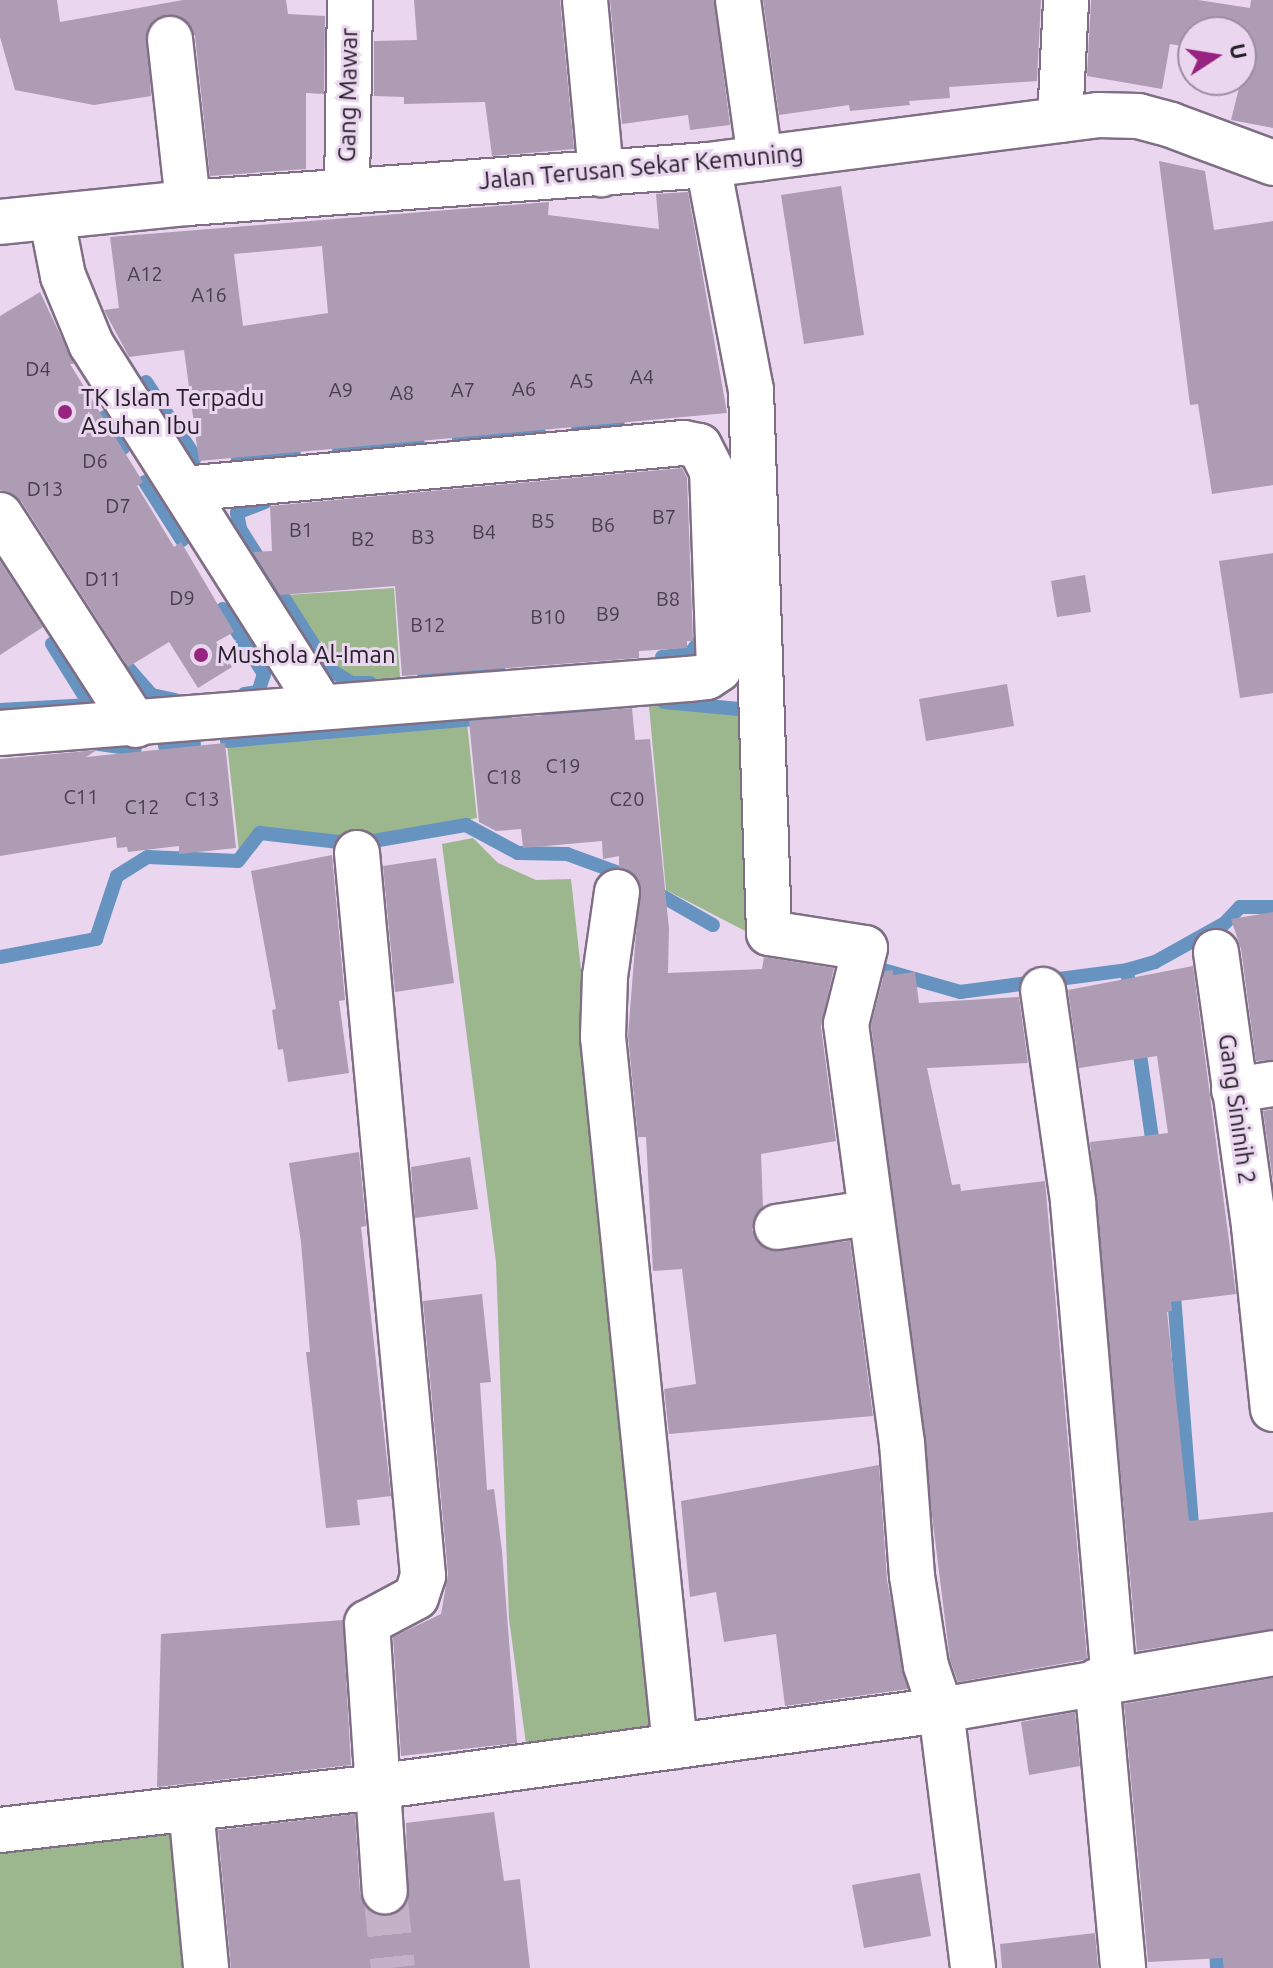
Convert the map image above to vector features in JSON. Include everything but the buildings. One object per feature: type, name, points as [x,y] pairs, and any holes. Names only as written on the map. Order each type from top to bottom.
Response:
[{"type":"street","name":"Gang Mawar","points":[[347,190],[350,0]]},
{"type":"street","points":[[585,0],[601,174]]},
{"type":"street","points":[[738,0],[760,158]]},
{"type":"street","points":[[1060,120],[1066,0]]},
{"type":"street","points":[[170,39],[188,203]]},
{"type":"street","name":"Jalan Terusan Sekar Kemuning","points":[[0,222],[52,220],[188,203],[347,190],[708,165],[1060,120],[1138,116],[1273,163]]},
{"type":"street","points":[[708,165],[751,390],[769,933],[865,948],[846,1024],[902,1443],[912,1576],[926,1666],[941,1710],[973,1968]]},
{"type":"street","points":[[52,220],[63,276],[91,344],[321,706]]},
{"type":"street","points":[[0,733],[136,725],[321,706],[707,677],[719,669],[721,652],[709,456],[699,446],[683,443],[184,489]]},
{"type":"street","points":[[0,515],[136,725]]},
{"type":"street","points":[[357,853],[423,1576],[416,1597],[367,1623],[375,1787],[385,1891]]},
{"type":"street","points":[[617,892],[605,976],[603,1037],[675,1746]]},
{"type":"street","name":"Gang Sininih 2","points":[[1216,952],[1253,1087],[1273,1409]]},
{"type":"street","points":[[1043,990],[1073,1202],[1123,1968]]},
{"type":"street","points":[[777,1227],[869,1213]]},
{"type":"street","points":[[0,1830],[375,1787],[941,1710],[1106,1679],[1273,1653]]},
{"type":"street","points":[[191,1808],[206,1968]]},
{"type":"green space","points":[[394,588],[400,677],[358,681],[332,668],[286,595]]},
{"type":"green space","points":[[649,706],[722,707],[748,713],[757,937],[666,890]]},
{"type":"green space","points":[[467,723],[477,818],[357,840],[257,828],[239,852],[227,744]]},
{"type":"green space","points":[[473,838],[498,863],[536,880],[571,879],[665,1733],[527,1751],[509,1619],[496,1262],[442,844]]},
{"type":"green space","points":[[179,1825],[198,1968],[0,1968],[0,1849]]},
{"type":"waterway","points":[[146,382],[195,457]]},
{"type":"waterway","points":[[105,417],[123,448]]},
{"type":"waterway","points":[[578,429],[618,425]]},
{"type":"waterway","points":[[459,439],[539,432]]},
{"type":"waterway","points":[[339,450],[418,443]]},
{"type":"waterway","points":[[238,460],[294,454]]},
{"type":"waterway","points":[[145,482],[182,540]]},
{"type":"waterway","points":[[265,502],[237,513],[240,529],[329,669],[351,683],[370,683]]},
{"type":"waterway","points":[[223,609],[264,674],[258,692],[244,694]]},
{"type":"waterway","points":[[662,657],[690,654],[703,636]]},
{"type":"waterway","points":[[0,710],[90,705],[52,644]]},
{"type":"waterway","points":[[129,669],[152,695],[175,700]]},
{"type":"waterway","points":[[424,677],[499,671]]},
{"type":"waterway","points":[[664,702],[750,710]]},
{"type":"waterway","points":[[549,712],[597,708]]},
{"type":"waterway","points":[[227,741],[505,716]]},
{"type":"waterway","points":[[99,744],[135,749]]},
{"type":"waterway","points":[[165,746],[194,744]]},
{"type":"waterway","points":[[0,957],[96,939],[117,876],[148,857],[238,861],[260,833],[356,844],[466,825],[518,853],[567,854],[627,876],[713,925]]},
{"type":"waterway","points":[[869,966],[960,992],[1127,970],[1155,962],[1225,923],[1240,907],[1273,907]]},
{"type":"waterway","points":[[1127,970],[1131,997]]},
{"type":"waterway","points":[[1138,1041],[1154,1152]]},
{"type":"waterway","points":[[1173,1283],[1193,1537]]},
{"type":"waterway","points":[[1216,1941],[1217,1968]]},
{"type":"tunnel","points":[[385,1891],[393,1968]]},
{"type":"place","name":"TK Islam Terpadu Asuhan Ibu","points":[[65,412]]},
{"type":"place","name":"Mushola Al-Iman","points":[[201,655]]}]
